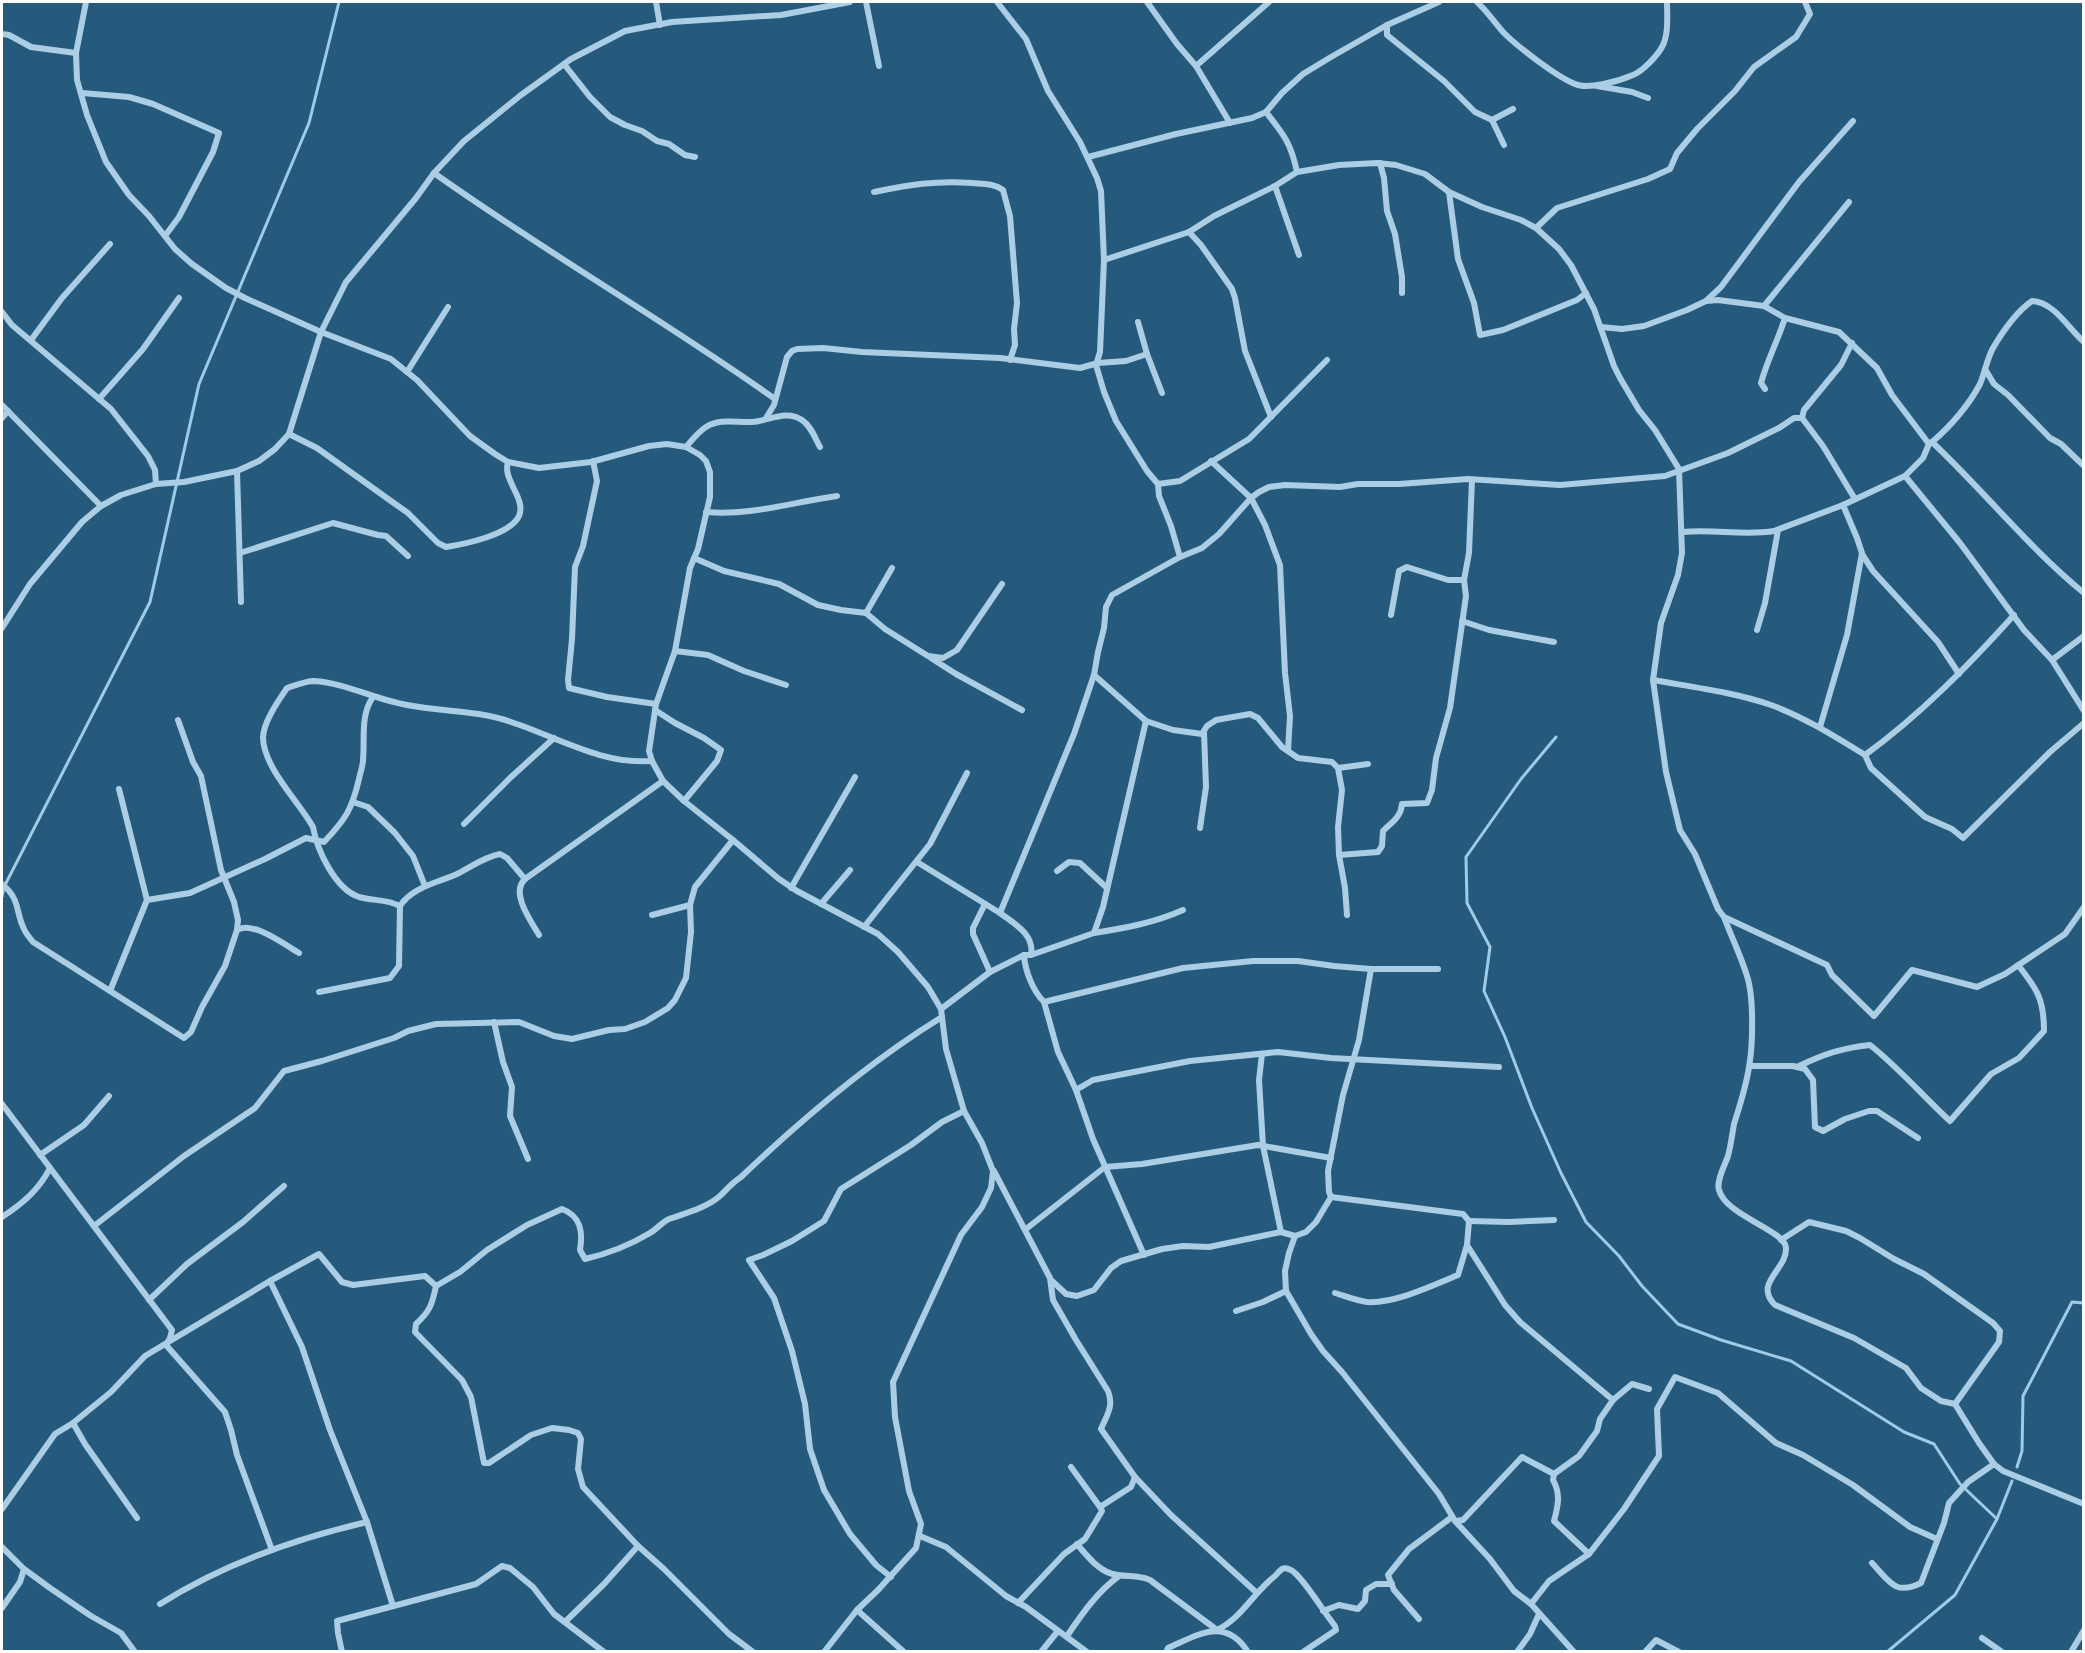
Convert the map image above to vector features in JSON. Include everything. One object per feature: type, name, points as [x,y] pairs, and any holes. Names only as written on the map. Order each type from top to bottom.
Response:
[{"type":"street","points":[[86,2],[76,53],[77,80],[87,115],[106,162],[129,195],[175,249],[192,264],[226,288],[245,298],[321,332],[390,359],[417,380],[470,436],[508,462],[539,468],[593,461],[649,446],[668,444],[686,447],[706,461],[710,472],[710,497],[694,558],[675,651],[655,707],[649,751],[652,760],[663,781],[684,801],[792,888],[878,934],[898,952],[928,987],[941,1008],[946,1049],[964,1111],[1050,1278],[1053,1300],[1112,1400],[1101,1429],[1135,1476],[1171,1515],[1257,1593]]},
{"type":"street","points":[[656,2],[660,25]]},
{"type":"street","points":[[2,628],[30,584],[82,522],[101,506],[121,495],[156,484],[184,482],[237,471],[259,461],[275,449],[289,434],[321,332],[346,282],[434,173],[464,141],[521,95],[564,64],[625,31],[660,25],[781,15],[850,2]]},
{"type":"street","points":[[866,2],[879,66]]},
{"type":"street","points":[[997,2],[1026,39],[1048,91],[1088,157],[1097,178],[1101,191],[1104,260],[1100,352],[1094,365],[1116,422],[1147,471],[1158,484],[1159,496],[1180,557]]},
{"type":"street","points":[[1147,2],[1196,66],[1230,123]]},
{"type":"street","points":[[1196,66],[1269,2]]},
{"type":"street","points":[[1088,157],[1176,134],[1252,118],[1266,112],[1303,74],[1387,25],[1439,2]]},
{"type":"street","points":[[1477,2],[1506,34],[1543,64],[1576,85],[1632,92],[1648,98]]},
{"type":"street","points":[[1597,86],[1635,75],[1657,55],[1664,45],[1667,2]]},
{"type":"street","points":[[1536,228],[1557,208],[1598,193],[1648,179],[1670,169],[1677,153],[1735,91],[1754,67],[1796,37],[1810,14],[1805,2]]},
{"type":"street","points":[[1387,25],[1387,35],[1444,81],[1475,112],[1492,120],[1504,145]]},
{"type":"street","points":[[2,34],[9,35],[31,48],[76,53]]},
{"type":"street","points":[[564,64],[590,97],[610,117],[642,131],[657,141],[669,144],[685,155],[695,157]]},
{"type":"street","points":[[82,93],[129,97],[153,104],[219,133],[213,152],[179,217],[165,236]]},
{"type":"street","points":[[1492,120],[1513,109]]},
{"type":"street","points":[[1266,112],[1287,138],[1293,152],[1297,172]]},
{"type":"street","points":[[1707,301],[1721,287],[1799,182],[1853,121]]},
{"type":"street","points":[[1104,260],[1189,232],[1214,216],[1275,186],[1297,172],[1339,165],[1380,163],[1409,168],[1425,174],[1449,192],[1482,207],[1521,220],[1536,228],[1559,249],[1586,293],[1620,378],[1679,469],[1682,553],[1678,576],[1661,622],[1653,680],[1666,772],[1680,830],[1695,854],[1714,900],[1724,917],[1747,977],[1751,1007],[1750,1066],[1732,1142],[1718,1188],[1729,1207],[1785,1244],[1783,1260],[1770,1281],[1767,1293],[1775,1305],[1854,1338],[1906,1368],[1921,1388],[1941,1401],[1955,1404],[1994,1464],[2004,1471],[2084,1504]]},
{"type":"street","points":[[1380,163],[1384,177],[1387,212],[1395,234],[1402,277],[1402,293]]},
{"type":"street","points":[[434,173],[541,245],[712,354],[775,399]]},
{"type":"street","points":[[874,192],[912,184],[937,182],[990,183],[1003,190],[1010,216],[1017,303],[1015,345],[1010,360]]},
{"type":"street","points":[[1275,186],[1299,255]]},
{"type":"street","points":[[1449,192],[1458,259],[1474,303],[1480,335],[1503,330],[1577,300],[1586,293]]},
{"type":"street","points":[[1764,306],[1849,201]]},
{"type":"street","points":[[1189,232],[1201,244],[1232,289],[1245,351],[1271,417]]},
{"type":"street","points":[[31,340],[62,298],[110,244]]},
{"type":"street","points":[[99,399],[143,349],[179,298]]},
{"type":"street","points":[[1601,327],[1622,329],[1644,326],[1707,301],[1718,300],[1764,306],[1785,318],[1839,332],[1877,368],[1892,395],[1931,443],[1956,465],[2040,555],[2084,593]]},
{"type":"street","points":[[1683,532],[1705,530],[1762,533],[1778,530],[1843,505],[1905,476],[1923,458],[1931,443],[1944,432],[1967,404],[1980,384],[1993,349],[2013,319],[2032,301],[2040,301],[2058,315],[2084,342]]},
{"type":"street","points":[[406,372],[448,307]]},
{"type":"street","points":[[2,312],[12,325],[111,409],[148,456],[155,470],[156,484]]},
{"type":"street","points":[[1765,390],[1761,383],[1765,368],[1772,356],[1785,318]]},
{"type":"street","points":[[1138,322],[1161,393]]},
{"type":"street","points":[[1802,418],[1804,410],[1841,365],[1852,343]]},
{"type":"street","points":[[766,418],[775,399],[787,357],[797,349],[823,348],[1010,360],[1080,368],[1126,361],[1147,354]]},
{"type":"street","points":[[1158,484],[1180,481],[1249,439],[1327,360]]},
{"type":"street","points":[[1985,369],[1994,384],[2050,438],[2061,444],[2084,466]]},
{"type":"street","points":[[2,405],[101,506]]},
{"type":"street","points":[[2,418],[8,411]]},
{"type":"street","points":[[686,447],[706,427],[720,422],[752,422],[766,418],[791,416],[803,420],[820,447]]},
{"type":"street","points":[[1000,913],[1062,766],[1094,675],[1106,607],[1112,595],[1180,557],[1202,548],[1251,498],[1269,487],[1285,485],[1341,488],[1358,484],[1399,484],[1454,479],[1560,485],[1665,476],[1728,453],[1779,428],[1794,418],[1802,418]]},
{"type":"street","points":[[1802,418],[1823,446],[1855,499]]},
{"type":"street","points":[[289,434],[316,448],[408,513],[438,543],[447,547],[493,536],[515,521],[520,509],[507,473],[508,462]]},
{"type":"street","points":[[593,461],[597,480],[583,546],[574,567],[569,688],[655,707],[682,727],[721,750],[717,761],[684,801]]},
{"type":"street","points":[[1211,461],[1251,498],[1265,525],[1280,565],[1290,716],[1288,751]]},
{"type":"street","points":[[237,471],[241,602]]},
{"type":"street","points":[[1905,476],[2052,660],[2084,711]]},
{"type":"street","points":[[1339,855],[1378,852],[1382,846],[1383,831],[1397,818],[1402,804],[1427,803],[1432,790],[1436,758],[1450,708],[1466,596],[1464,580],[1469,553],[1472,480]]},
{"type":"street","points":[[706,512],[747,513],[837,496]]},
{"type":"street","points":[[1843,505],[1862,553],[1873,571],[1938,642],[1959,674]]},
{"type":"street","points":[[240,553],[333,523],[386,536],[408,556]]},
{"type":"street","points":[[1757,630],[1765,603],[1778,530]]},
{"type":"street","points":[[1820,727],[1847,636],[1862,553]]},
{"type":"street","points":[[694,558],[724,571],[779,584],[819,605],[866,613],[885,630],[956,674],[1022,710]]},
{"type":"street","points":[[1391,615],[1400,572],[1407,567],[1448,580],[1464,580]]},
{"type":"street","points":[[866,613],[892,568]]},
{"type":"street","points":[[928,656],[943,658],[957,650],[1002,584]]},
{"type":"street","points":[[1865,755],[1883,742],[1959,674],[2014,615]]},
{"type":"street","points":[[1462,621],[1489,630],[1554,642]]},
{"type":"street","points":[[2052,660],[2084,636]]},
{"type":"street","points":[[675,651],[708,655],[744,671],[786,685]]},
{"type":"street","points":[[1094,675],[1146,721],[1185,732],[1202,734],[1216,720],[1250,714],[1258,718],[1277,742],[1298,758],[1332,762],[1338,768],[1342,790],[1338,827],[1339,855],[1347,915]]},
{"type":"street","points":[[1653,680],[1728,694],[1769,705],[1820,727],[1865,755],[1870,768],[1925,817],[1952,829],[1963,838],[2050,752],[2084,723]]},
{"type":"street","points":[[400,906],[387,901],[355,896],[348,891],[325,864],[315,840],[314,827],[268,758],[263,737],[273,710],[287,688],[312,681],[425,708],[476,713],[510,721],[610,758],[639,762],[652,760]]},
{"type":"street","points":[[147,900],[190,893],[306,838],[324,842],[346,818],[353,802],[363,761],[363,737],[368,703],[373,697]]},
{"type":"street","points":[[2,884],[9,890],[18,905],[23,928],[33,942],[184,1038],[191,1032],[225,966],[238,920],[234,902],[223,877],[201,776],[193,762],[178,720]]},
{"type":"street","points":[[1094,933],[1107,888],[1146,721]]},
{"type":"street","points":[[1200,828],[1206,787],[1204,731]]},
{"type":"street","points":[[464,824],[554,738]]},
{"type":"street","points":[[1338,768],[1368,764]]},
{"type":"street","points":[[864,927],[930,844],[967,773]]},
{"type":"street","points":[[792,888],[855,777]]},
{"type":"street","points":[[538,936],[519,892],[520,884],[663,781]]},
{"type":"street","points":[[110,991],[147,900],[119,789]]},
{"type":"street","points":[[353,802],[368,807],[395,833],[413,856],[425,886]]},
{"type":"street","points":[[94,1226],[184,1156],[255,1108],[284,1071],[436,1024],[519,1022],[554,1036],[572,1039],[609,1030],[625,1029],[645,1022],[668,1008],[675,1000],[686,978],[691,932],[690,905],[695,887],[733,840]]},
{"type":"street","points":[[319,993],[390,978],[397,971],[400,956],[400,906],[405,899],[425,886],[459,873],[490,856],[500,854],[507,858],[525,879]]},
{"type":"street","points":[[917,862],[1000,913],[1025,933],[1032,947],[1025,964],[1028,974],[1038,997],[1044,1002],[1058,1052],[1144,1255]]},
{"type":"street","points":[[1057,871],[1069,862],[1080,863],[1107,888]]},
{"type":"street","points":[[821,904],[850,870]]},
{"type":"street","points":[[985,904],[973,934],[990,972]]},
{"type":"street","points":[[652,915],[690,905]]},
{"type":"street","points":[[1724,917],[1827,965],[1832,975],[1874,1016],[1912,970],[1977,987],[2018,965],[2065,934],[2084,907]]},
{"type":"street","points":[[941,1008],[990,972],[1028,955],[1094,933],[1134,927],[1183,910]]},
{"type":"street","points":[[237,930],[242,927],[251,928],[299,953]]},
{"type":"street","points":[[1044,1002],[1183,968],[1253,961],[1298,961],[1371,969],[1438,969]]},
{"type":"street","points":[[1750,1066],[1799,1066],[1823,1054],[1846,1047],[1870,1045],[1889,1060],[1915,1089],[1950,1121],[1992,1074],[2019,1058],[2044,1031],[2044,1010],[2035,986],[2018,965]]},
{"type":"street","points":[[1331,1197],[1328,1171],[1330,1158],[1343,1095],[1359,1040],[1371,969]]},
{"type":"street","points":[[753,1652],[729,1634],[638,1546],[584,1487],[578,1470],[581,1439],[573,1431],[552,1428],[531,1435],[489,1464],[484,1463],[471,1397],[462,1380],[415,1332],[416,1324],[428,1313],[436,1286],[526,1226],[562,1209],[571,1212],[578,1221],[582,1238],[580,1251],[585,1259],[636,1240],[668,1220],[707,1204],[720,1196],[776,1143],[833,1095],[889,1052],[942,1017]]},
{"type":"street","points":[[494,1022],[503,1062],[512,1087],[510,1116],[528,1159]]},
{"type":"street","points":[[1076,1090],[1093,1080],[1190,1060],[1278,1052],[1331,1058],[1499,1067]]},
{"type":"street","points":[[1262,1054],[1259,1080],[1263,1146],[1281,1233]]},
{"type":"street","points":[[1799,1066],[1805,1069],[1813,1080],[1815,1128],[1823,1131],[1845,1119],[1869,1111],[1877,1111],[1918,1138]]},
{"type":"street","points":[[40,1155],[84,1125],[109,1096]]},
{"type":"street","points":[[2,1104],[172,1330],[166,1345]]},
{"type":"street","points":[[891,1577],[876,1565],[850,1534],[824,1490],[810,1449],[805,1404],[792,1352],[774,1298],[749,1260],[792,1241],[824,1221],[841,1189],[911,1145],[942,1122],[964,1111]]},
{"type":"street","points":[[1026,1229],[1105,1167],[1142,1164],[1263,1146],[1330,1158]]},
{"type":"street","points":[[2,1217],[21,1204],[44,1181],[50,1168]]},
{"type":"street","points":[[824,1652],[858,1610],[916,1548],[921,1524],[909,1491],[895,1417],[893,1382],[961,1235],[982,1207],[991,1188],[993,1171]]},
{"type":"street","points":[[149,1300],[187,1264],[243,1222],[284,1186]]},
{"type":"street","points":[[1331,1197],[1453,1212],[1463,1214],[1469,1221],[1467,1245],[1458,1275],[1421,1290],[1367,1302],[1335,1293]]},
{"type":"street","points":[[1050,1278],[1066,1294],[1077,1296],[1094,1290],[1111,1268],[1121,1261],[1162,1249],[1183,1246],[1209,1247],[1281,1233],[1295,1236],[1306,1232],[1316,1222],[1331,1197]]},
{"type":"street","points":[[1469,1221],[1554,1220]]},
{"type":"street","points":[[1781,1240],[1809,1222],[1846,1231],[1924,1274],[1993,1323],[2000,1331],[1999,1342],[1955,1404]]},
{"type":"street","points":[[1295,1236],[1285,1271],[1286,1292],[1323,1351],[1439,1494],[1453,1519],[1490,1558],[1514,1591],[1531,1604],[1574,1652]]},
{"type":"street","points":[[1467,1245],[1505,1305],[1520,1322],[1613,1400]]},
{"type":"street","points":[[2,1509],[55,1434],[74,1423],[111,1392],[145,1356],[319,1254],[342,1282],[353,1285],[425,1276],[436,1286]]},
{"type":"street","points":[[270,1281],[302,1347],[330,1430],[367,1522],[393,1606]]},
{"type":"street","points":[[1236,1311],[1286,1292]]},
{"type":"street","points":[[166,1345],[225,1412],[237,1455],[273,1550]]},
{"type":"street","points":[[1531,1604],[1549,1581],[1589,1554],[1624,1509],[1659,1456],[1657,1409],[1676,1377],[1718,1394],[1776,1443],[1803,1455],[1853,1485],[1910,1527],[1937,1539]]},
{"type":"street","points":[[1589,1554],[1554,1521],[1559,1504],[1557,1488],[1553,1480],[1554,1474],[1579,1456],[1597,1431],[1600,1419],[1613,1400],[1632,1384],[1649,1389]]},
{"type":"street","points":[[74,1423],[85,1444],[137,1518]]},
{"type":"street","points":[[1419,1618],[1394,1590],[1388,1575],[1409,1549],[1453,1519],[1463,1520],[1522,1457],[1554,1474]]},
{"type":"street","points":[[1872,1563],[1894,1586],[1909,1589],[1921,1583],[1949,1503],[1968,1482],[1994,1464]]},
{"type":"street","points":[[1018,1603],[1064,1554],[1085,1539],[1102,1511],[1071,1467]]},
{"type":"street","points":[[1100,1507],[1131,1486],[1135,1476]]},
{"type":"street","points":[[160,1604],[226,1568],[333,1530],[367,1522]]},
{"type":"street","points":[[920,1536],[946,1547],[1006,1596],[1087,1652]]},
{"type":"street","points":[[1077,1544],[1096,1564],[1110,1574],[1139,1575],[1150,1580],[1216,1630]]},
{"type":"street","points":[[566,1621],[638,1546]]},
{"type":"street","points":[[2,1548],[24,1569],[91,1616],[121,1633],[135,1652]]},
{"type":"street","points":[[342,1652],[337,1621],[476,1584],[502,1566],[510,1568],[533,1587],[554,1614],[604,1652]]},
{"type":"street","points":[[2,1608],[20,1582],[24,1569]]},
{"type":"street","points":[[1216,1630],[1238,1616],[1257,1593],[1282,1569],[1287,1569],[1301,1581],[1336,1630],[1303,1652]]},
{"type":"street","points":[[1067,1636],[1104,1587],[1119,1576]]},
{"type":"street","points":[[1323,1611],[1340,1605],[1358,1609],[1365,1601],[1366,1590],[1376,1584],[1392,1584]]},
{"type":"street","points":[[858,1610],[904,1652]]},
{"type":"street","points":[[1516,1652],[1530,1634],[1539,1614]]},
{"type":"street","points":[[1166,1652],[1168,1648],[1209,1630],[1223,1631],[1241,1640],[1248,1652]]},
{"type":"street","points":[[2071,1652],[2084,1630]]},
{"type":"street","points":[[1041,1652],[1058,1631]]},
{"type":"street","points":[[1982,1638],[2002,1652]]},
{"type":"street","points":[[1645,1652],[1656,1641],[1679,1652]]},
{"type":"waterway","points":[[2,897],[4,887],[150,602],[199,384],[309,123],[339,2]]},
{"type":"waterway","points":[[1556,737],[1521,779],[1466,857],[1467,903],[1490,947],[1484,991],[1505,1037],[1532,1108],[1586,1222],[1678,1324],[1721,1340],[1791,1361],[1904,1432],[1934,1444],[1960,1484],[1997,1519]]},
{"type":"waterway","points":[[2017,1467],[2022,1451],[2023,1396],[2072,1302],[2084,1303]]},
{"type":"waterway","points":[[1887,1652],[1955,1595],[1997,1519],[2012,1481]]}]
